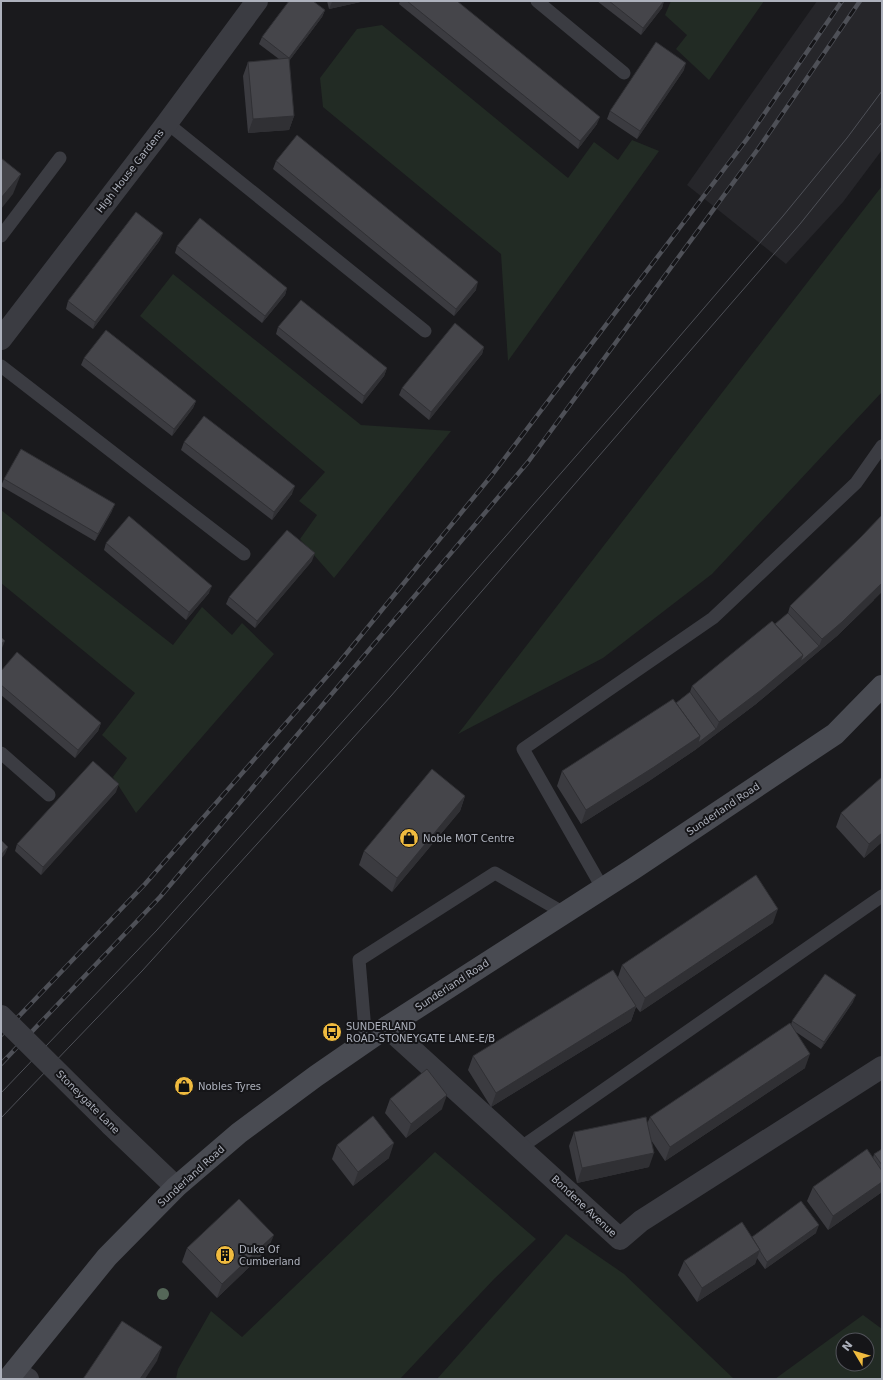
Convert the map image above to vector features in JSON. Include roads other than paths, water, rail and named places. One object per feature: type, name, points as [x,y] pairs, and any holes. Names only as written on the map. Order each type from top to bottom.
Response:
[{"type":"main road","name":"Sunderland Road","points":[[17,1376],[107,1257],[176,1187],[239,1133],[316,1076],[387,1027],[603,889],[835,734],[882,686]]},
{"type":"street","name":"High House Gardens","points":[[1,339],[167,123],[257,1]]},
{"type":"street","name":"Stoneygate Lane","points":[[1,1016],[176,1187]]},
{"type":"street","name":"Bondene Avenue","points":[[387,1027],[620,1239],[641,1221],[882,1067]]},
{"type":"lane","points":[[537,1],[624,73]]},
{"type":"lane","points":[[167,123],[425,331]]},
{"type":"lane","points":[[1,236],[60,158]]},
{"type":"lane","points":[[1,366],[244,554]]},
{"type":"lane","points":[[603,889],[523,749],[713,618],[856,483],[882,446]]},
{"type":"lane","points":[[1,753],[50,795]]},
{"type":"lane","points":[[366,1042],[359,960],[495,872],[564,914]]},
{"type":"lane","points":[[520,1148],[882,896]]},
{"type":"tram line","points":[[1,1093],[157,930],[377,683],[619,407],[783,216],[847,138],[882,91]]},
{"type":"tram line","points":[[1,1118],[142,971],[391,696],[800,224],[882,122]]},
{"type":"railway","points":[[1,1035],[145,884],[337,665],[492,475],[747,139],[842,1]]},
{"type":"railway","points":[[1,1064],[160,897],[528,462],[758,149],[860,1]]},
{"type":"place","name":"Noble MOT Centre","points":[[409,838]]},
{"type":"place","name":"SUNDERLAND ROAD-STONEYGATE LANE-E/B","points":[[332,1032]]},
{"type":"place","name":"Nobles Tyres","points":[[184,1086]]},
{"type":"place","name":"Duke Of Cumberland","points":[[225,1255]]}]
